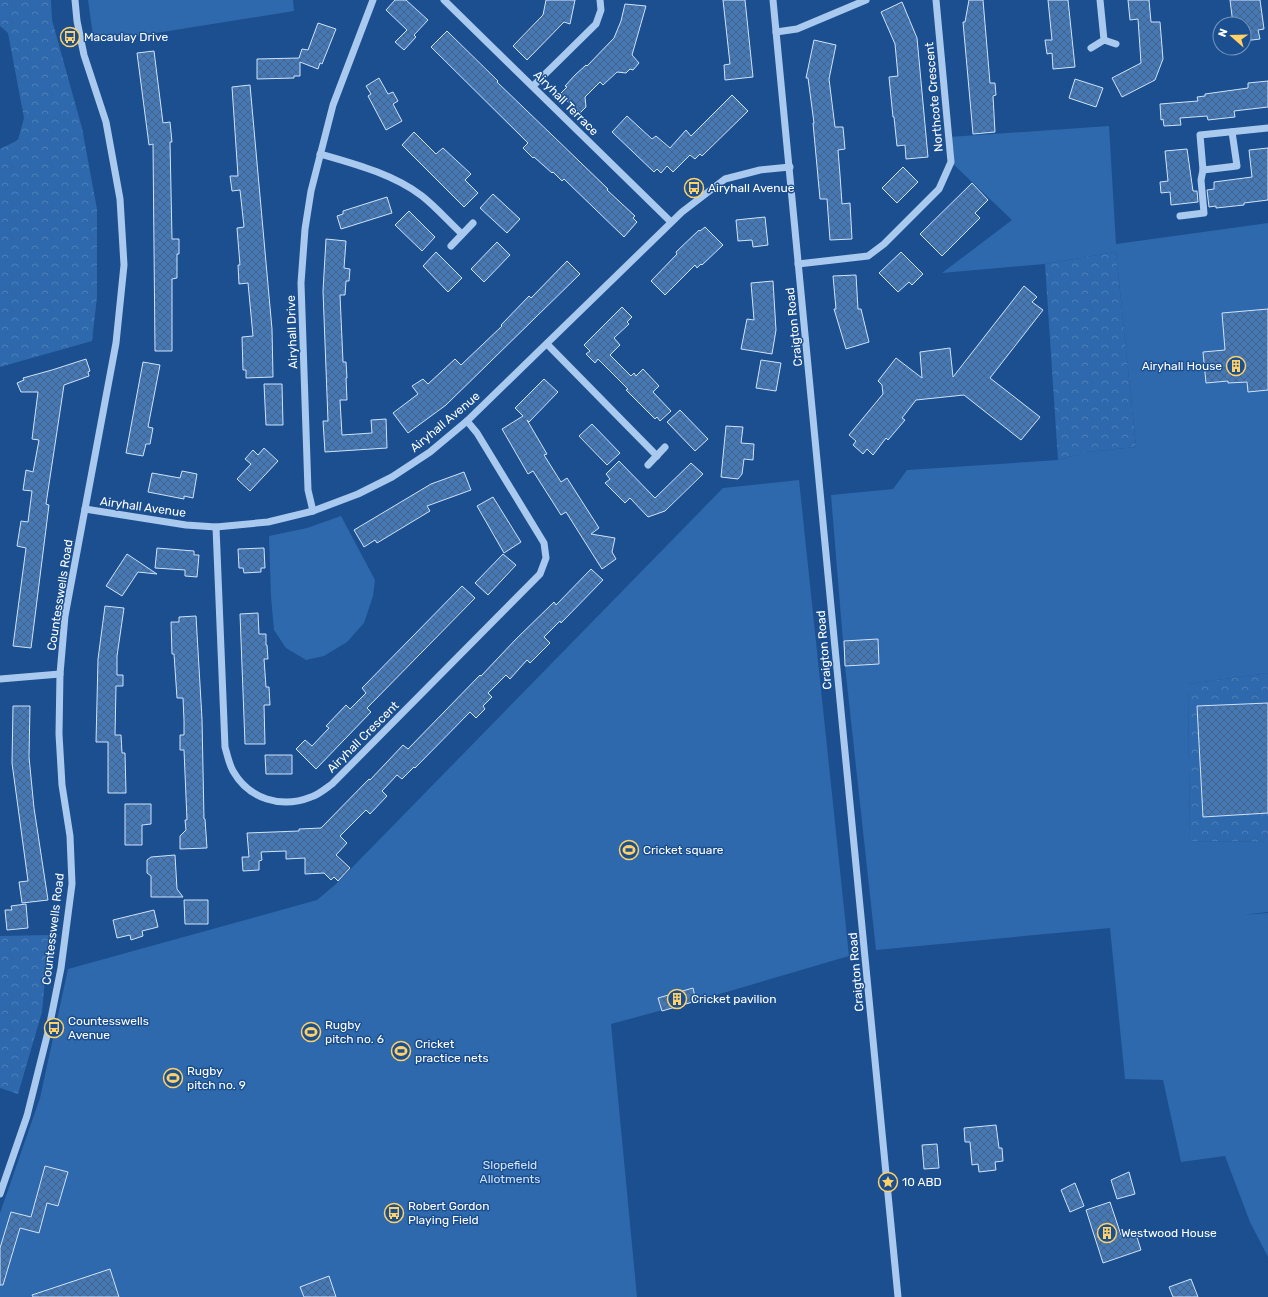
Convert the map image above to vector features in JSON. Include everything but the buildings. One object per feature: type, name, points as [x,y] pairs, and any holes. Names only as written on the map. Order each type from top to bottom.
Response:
[{"type":"street","name":"Countesswells Road","points":[[0,1194],[26,1116],[49,1028],[61,968],[72,884],[70,836],[62,785],[58,734],[60,674],[65,616],[116,343],[124,265],[120,199],[106,122],[84,55],[77,21],[75,0]]},
{"type":"street","name":"Airyhall Drive","points":[[313,511],[308,490],[301,283],[305,229],[311,191],[333,105],[373,0]]},
{"type":"street","name":"Airyhall Terrace","points":[[444,0],[671,222]]},
{"type":"street","points":[[533,86],[596,24],[601,10],[600,0]]},
{"type":"street","name":"Craigton Road","points":[[773,0],[813,410],[838,687],[898,1297]]},
{"type":"street","points":[[776,32],[797,29],[866,0]]},
{"type":"street","name":"Northcote Crescent","points":[[798,264],[868,256],[884,244],[939,188],[951,162],[936,0]]},
{"type":"street","points":[[1100,0],[1104,40]]},
{"type":"street","points":[[1104,40],[1116,44]]},
{"type":"street","points":[[1091,48],[1104,40]]},
{"type":"street","points":[[1180,216],[1204,213],[1200,180],[1203,170],[1200,135],[1268,128]]},
{"type":"street","points":[[1203,170],[1237,166],[1232,132]]},
{"type":"street","points":[[320,154],[358,165],[396,180],[422,196],[462,234]]},
{"type":"street","name":"Airyhall Avenue","points":[[85,509],[216,527],[268,522],[313,511],[358,494],[392,477],[430,452],[467,421],[671,222],[725,179],[760,170],[790,167]]},
{"type":"street","points":[[451,246],[473,223]]},
{"type":"street","points":[[547,344],[657,456]]},
{"type":"street","name":"Airyhall Crescent","points":[[216,527],[224,747],[232,770],[248,788],[268,800],[291,803],[312,797],[332,784],[540,574],[546,558],[544,543],[477,432],[467,421]]},
{"type":"street","points":[[648,465],[665,448]]},
{"type":"street","points":[[0,679],[60,674]]},
{"type":"green space","points":[[0,0],[51,0],[52,20],[82,128],[97,209],[97,297],[92,341],[0,367],[0,149],[18,140],[24,118],[8,33],[0,26]]},
{"type":"green space","points":[[88,0],[293,0],[294,11],[94,43]]},
{"type":"green space","points":[[1109,126],[1116,244],[1268,223],[1268,673],[1188,684],[1190,841],[1268,842],[1268,912],[1243,915],[1268,913],[1268,1257],[1250,1222],[1225,1156],[1181,1162],[1163,1080],[1125,1079],[1110,928],[876,950],[845,666],[831,495],[893,489],[907,470],[1058,460],[1088,452],[1136,447],[1116,252],[1045,264],[942,273],[1012,220],[951,162],[949,137]]},
{"type":"green space","points":[[1116,252],[1136,447],[1088,452],[1058,460],[1045,264]]},
{"type":"green space","name":"Slopefield Allotments","points":[[799,480],[849,956],[696,1001],[611,1024],[637,1297],[0,1297],[0,1213],[40,1098],[68,969],[317,900],[336,884],[723,488]]},
{"type":"green space","points":[[341,516],[375,580],[373,596],[364,623],[347,642],[324,656],[306,660],[286,648],[274,630],[271,597],[269,536],[307,528]]},
{"type":"green space","points":[[1268,673],[1268,842],[1190,841],[1188,684]]},
{"type":"green space","points":[[49,935],[42,1012],[18,1094],[0,1088],[0,936]]},
{"type":"place","name":"Macaulay Drive","points":[[70,37]]},
{"type":"place","name":"Airyhall Avenue","points":[[694,188]]},
{"type":"place","name":"Airyhall House","points":[[1236,366]]},
{"type":"place","name":"Cricket square","points":[[629,850]]},
{"type":"place","name":"Cricket pavilion","points":[[677,999]]},
{"type":"place","name":"Countesswells Avenue","points":[[54,1028]]},
{"type":"place","name":"Rugby pitch no. 6","points":[[311,1032]]},
{"type":"place","name":"Cricket practice nets","points":[[401,1051]]},
{"type":"place","name":"Rugby pitch no. 9","points":[[173,1078]]},
{"type":"place","name":"10 ABD","points":[[888,1182]]},
{"type":"place","name":"Robert Gordon Playing Field","points":[[394,1213]]},
{"type":"place","name":"Westwood House","points":[[1107,1233]]}]
